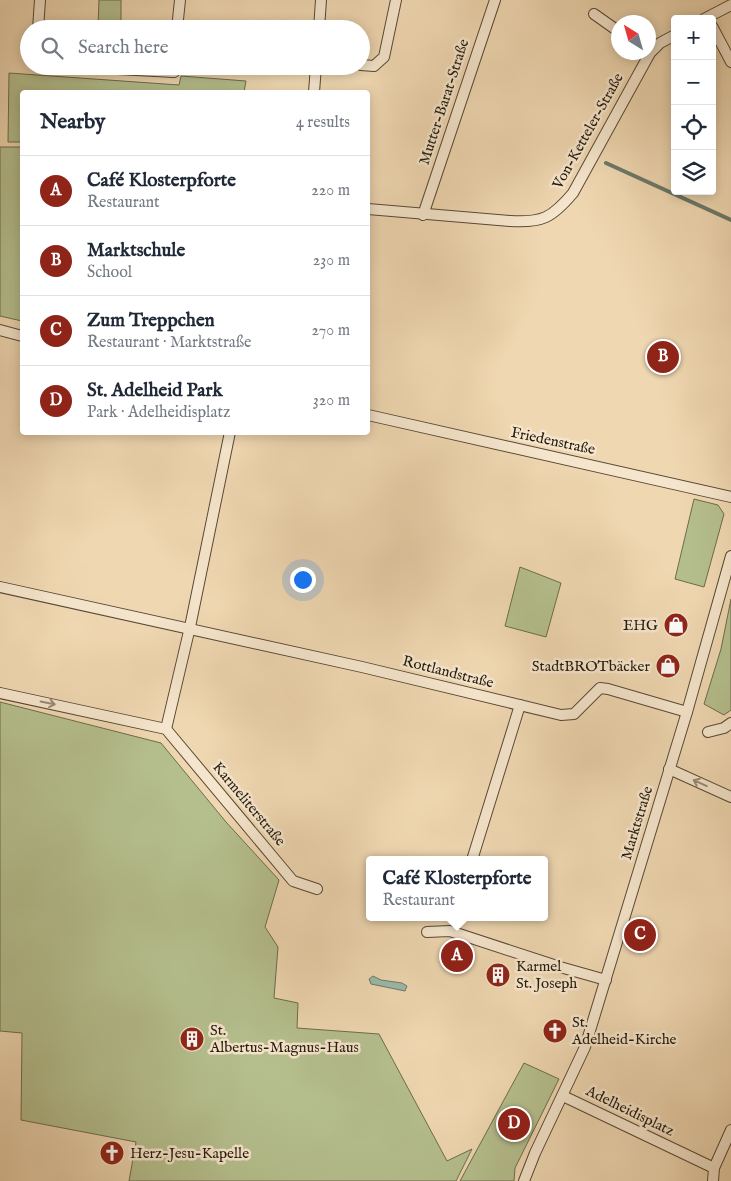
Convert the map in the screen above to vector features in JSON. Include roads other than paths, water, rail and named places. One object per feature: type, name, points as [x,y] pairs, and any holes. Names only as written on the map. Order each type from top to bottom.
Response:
[{"type":"street","points":[[39,20],[40,0]]},
{"type":"street","points":[[179,20],[180,0]]},
{"type":"street","points":[[320,20],[321,0]]},
{"type":"street","points":[[370,66],[374,66],[384,57],[396,0]]},
{"type":"street","name":"Mutter-Barat-Straße","points":[[423,215],[495,0]]},
{"type":"street","points":[[716,15],[731,5]]},
{"type":"street","points":[[594,14],[611,26]]},
{"type":"street","points":[[716,35],[731,62]]},
{"type":"street","name":"Von-Ketteler-Straße","points":[[656,46],[671,37]]},
{"type":"street","name":"Von-Ketteler-Straße","points":[[370,209],[423,215],[533,222],[547,218],[573,194],[645,60]]},
{"type":"street","points":[[314,90],[315,75]]},
{"type":"street","points":[[0,330],[20,335]]},
{"type":"street","name":"Friedenstraße","points":[[370,415],[731,497]]},
{"type":"street","points":[[0,693],[166,729],[190,628],[229,435]]},
{"type":"street","name":"Marktstraße","points":[[563,1096],[585,1046],[606,980],[687,712],[731,556]]},
{"type":"street","points":[[0,587],[190,628]]},
{"type":"street","name":"Rottlandstraße","points":[[190,628],[562,715],[574,714],[583,708],[594,692],[600,688],[687,712]]},
{"type":"street","points":[[473,856],[520,705]]},
{"type":"street","points":[[708,732],[724,728],[731,723]]},
{"type":"street","name":"Karmeliterstraße","points":[[166,729],[294,881],[317,889]]},
{"type":"street","points":[[669,769],[731,797]]},
{"type":"street","points":[[427,932],[450,931],[606,980]]},
{"type":"street","name":"Adelheidisplatz","points":[[524,1181],[535,1153],[563,1096],[714,1168]]},
{"type":"street","points":[[713,1181],[714,1168],[731,1130]]},
{"type":"waterway","points":[[606,163],[731,220]]},
{"type":"place","name":"Marktschule","points":[[663,357]]},
{"type":"place","name":"EHG","points":[[676,625]]},
{"type":"place","name":"StadtBROTbäcker","points":[[668,666]]},
{"type":"place","name":"Zum Treppchen","points":[[640,935]]},
{"type":"place","name":"Café Klosterpforte","points":[[457,956]]},
{"type":"place","name":"Karmel St. Joseph","points":[[498,975]]},
{"type":"place","name":"St. Adelheid-Kirche","points":[[555,1031]]},
{"type":"place","name":"St. Albertus-Magnus-Haus","points":[[192,1039]]},
{"type":"place","name":"St. Adelheid Park","points":[[514,1124]]},
{"type":"place","name":"Herz-Jesu-Kapelle","points":[[112,1153]]}]
